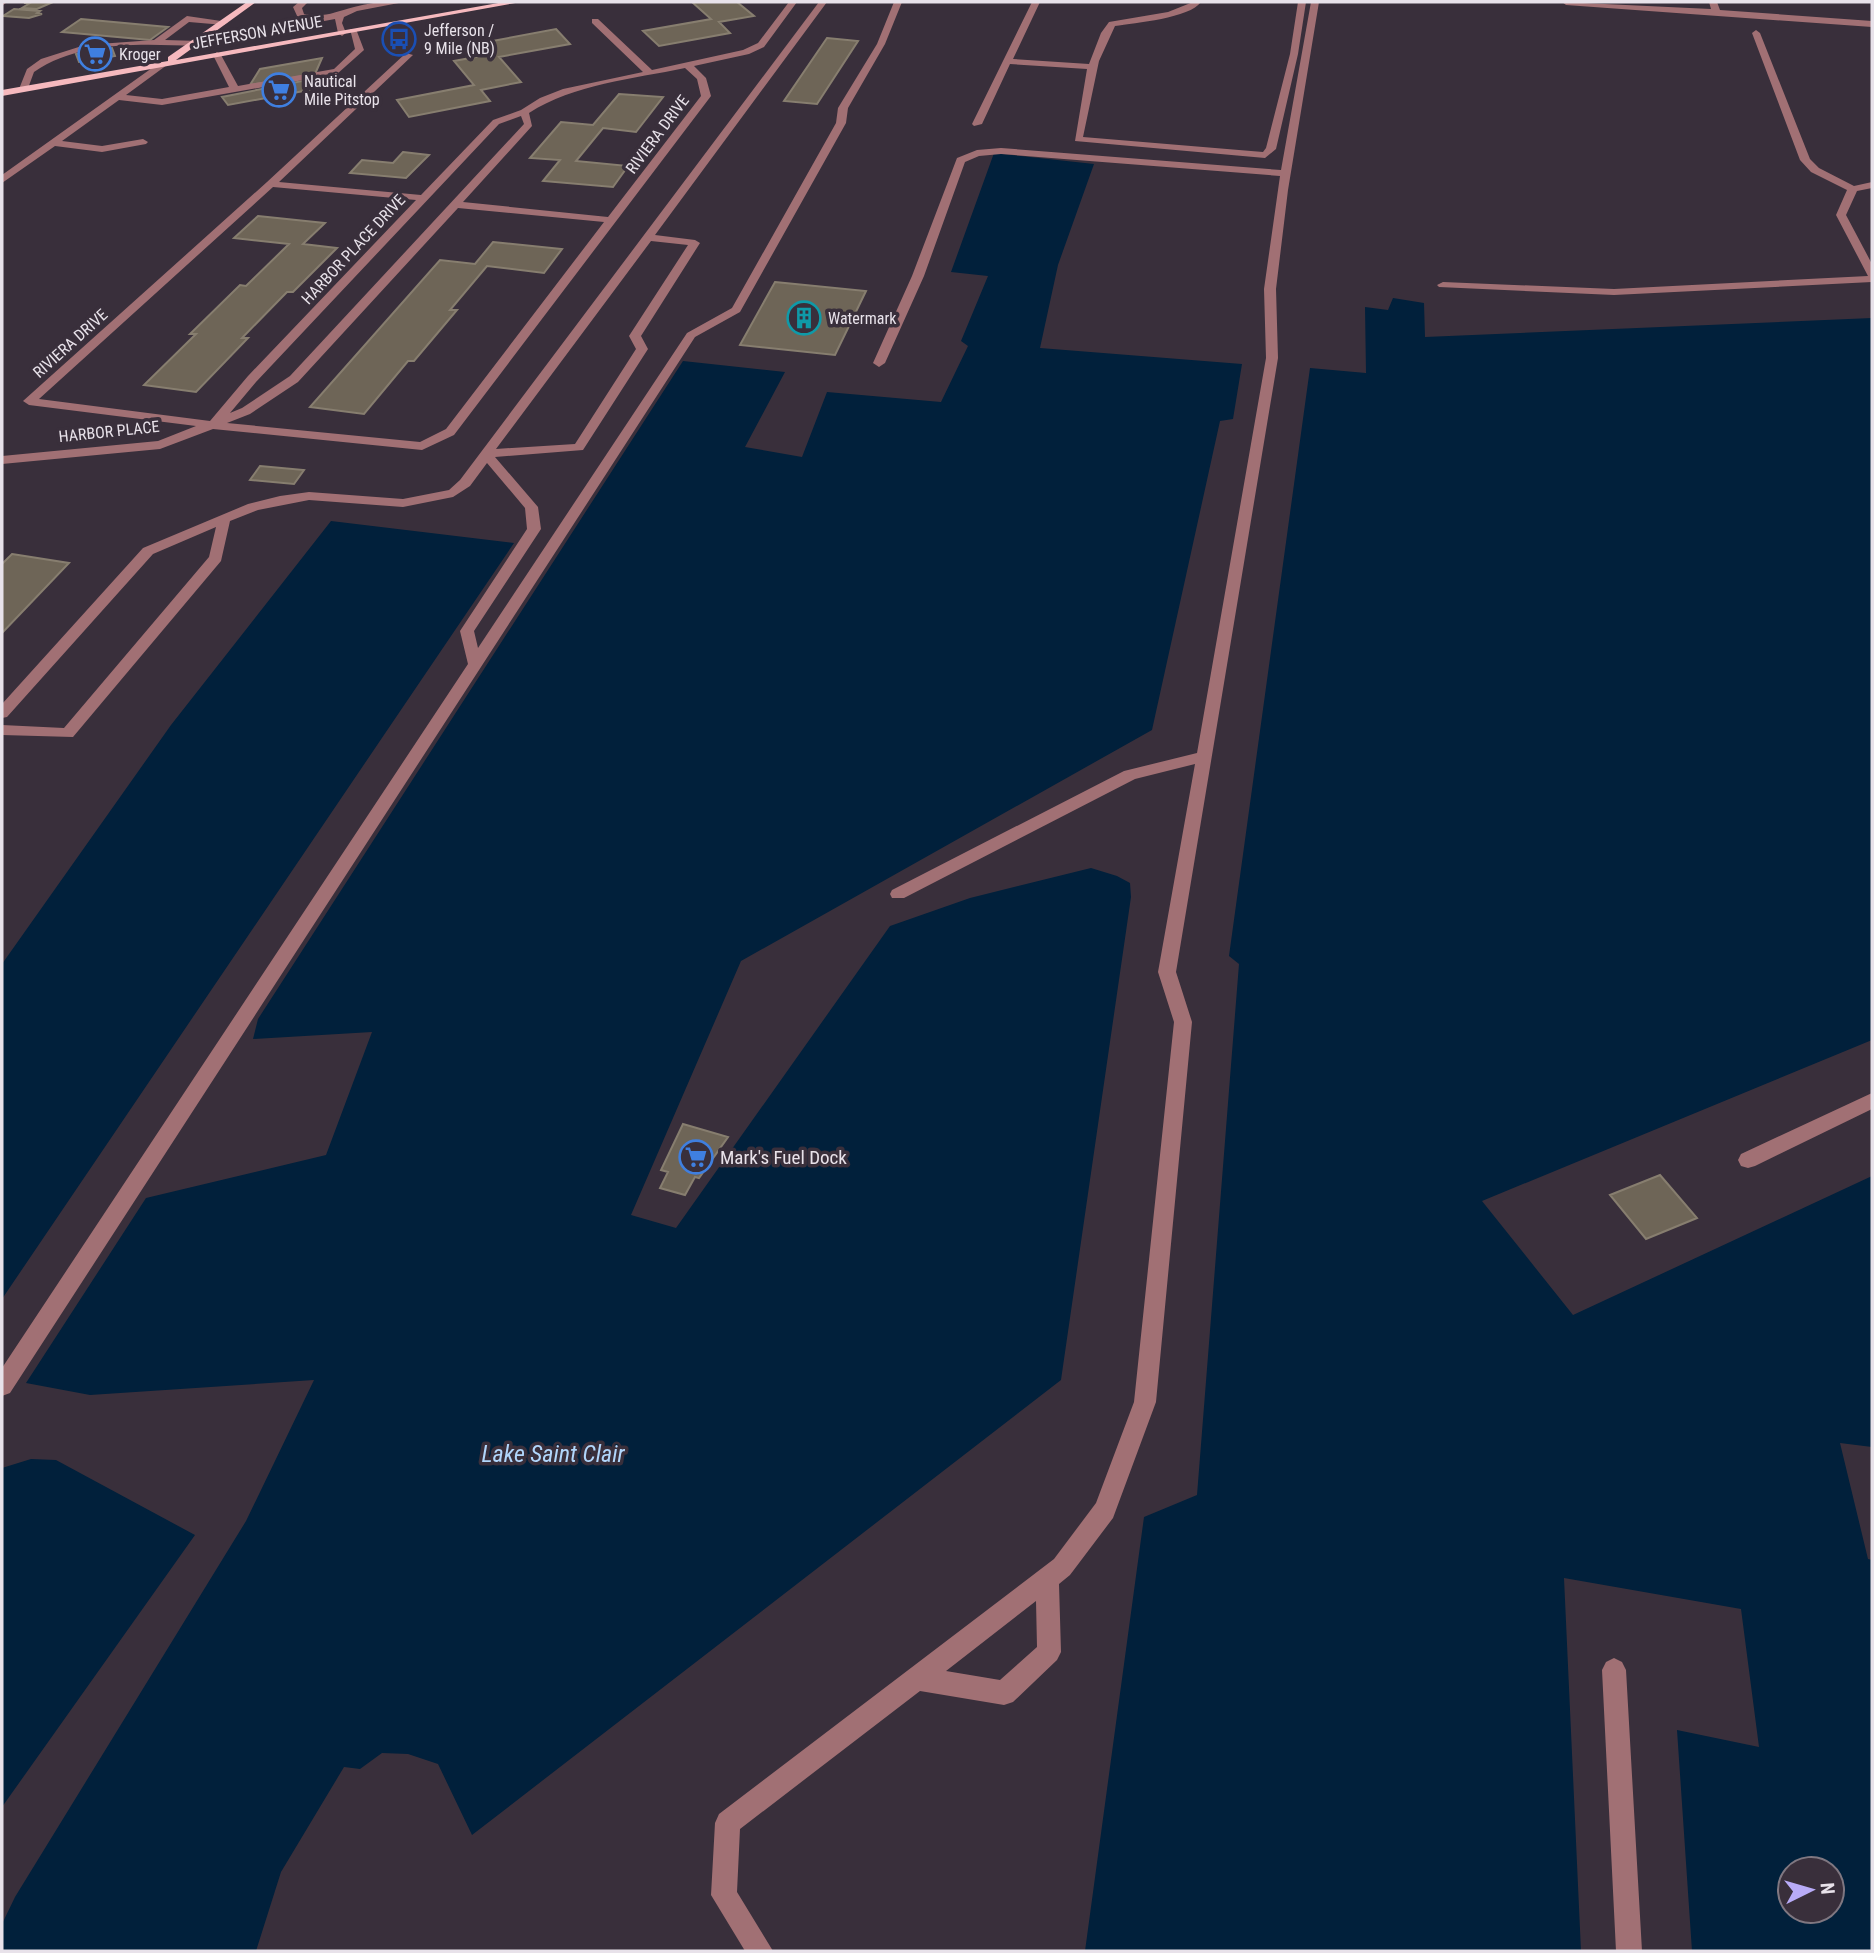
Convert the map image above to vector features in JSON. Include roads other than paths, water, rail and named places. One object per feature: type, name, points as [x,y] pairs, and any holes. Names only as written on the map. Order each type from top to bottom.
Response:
[{"type":"main road","points":[[162,65],[252,2]]},
{"type":"main road","name":"JEFFERSON AVENUE","points":[[2,93],[517,2]]},
{"type":"street","points":[[304,2],[297,7],[301,16],[319,19],[340,16],[355,9],[400,2]]},
{"type":"street","name":"RIVIERA DRIVE","points":[[215,423],[246,411],[294,379],[528,124],[524,112],[543,100],[566,91],[724,59],[761,45],[793,2]]},
{"type":"street","points":[[2,713],[148,551],[253,507],[309,496],[402,503],[435,498],[453,493],[459,488],[822,2]]},
{"type":"street","points":[[2,1386],[691,335],[736,310],[841,123],[843,108],[881,44],[898,2]]},
{"type":"street","points":[[977,124],[1035,2]]},
{"type":"street","points":[[1197,2],[1194,6],[1169,14],[1112,24],[1107,29],[1092,67],[1078,139],[1265,155],[1272,149],[1302,2]]},
{"type":"street","points":[[760,1951],[724,1895],[728,1823],[1062,1567],[1105,1510],[1144,1402],[1183,1022],[1167,972],[1272,358],[1270,289],[1283,190],[1315,2]]},
{"type":"street","points":[[1566,2],[1714,6],[1872,24]]},
{"type":"street","points":[[340,16],[338,23],[342,33]]},
{"type":"street","points":[[158,41],[187,19],[225,22]]},
{"type":"street","points":[[595,21],[650,73]]},
{"type":"street","points":[[117,97],[162,102],[337,71],[360,50],[353,31]]},
{"type":"street","points":[[1756,33],[1805,160],[1815,170],[1853,188],[1872,184]]},
{"type":"street","points":[[24,89],[30,71],[53,56],[73,51],[158,41],[196,43]]},
{"type":"street","points":[[217,55],[235,89]]},
{"type":"street","name":"RIVIERA DRIVE","points":[[410,55],[29,401],[215,423],[283,434],[422,446],[438,440],[450,432],[706,96],[706,86],[700,74],[688,66]]},
{"type":"street","points":[[1007,61],[1092,67]]},
{"type":"street","points":[[2,180],[162,65]]},
{"type":"street","name":"HARBOR PLACE DRIVE","points":[[215,423],[252,379],[496,122],[524,112]]},
{"type":"street","points":[[53,144],[102,149],[143,142]]},
{"type":"street","points":[[879,363],[918,276],[961,160],[977,153],[1002,151],[1286,173]]},
{"type":"street","points":[[1253,170],[1283,190]]},
{"type":"street","points":[[271,184],[423,198]]},
{"type":"street","points":[[1443,285],[1614,292],[1872,277],[1841,215],[1853,188]]},
{"type":"street","points":[[453,204],[611,220]]},
{"type":"street","points":[[486,453],[579,447],[642,349],[635,336],[695,243],[648,237]]},
{"type":"street","name":"HARBOR PLACE","points":[[4,460],[160,445],[215,423]]},
{"type":"street","points":[[475,664],[467,631],[534,529],[531,506],[486,453]]},
{"type":"street","points":[[2,730],[68,733],[216,558],[224,519]]},
{"type":"street","points":[[898,894],[1130,775],[1202,757]]},
{"type":"street","points":[[1748,1160],[1872,1101]]},
{"type":"street","points":[[917,1678],[1004,1693],[1049,1652],[1047,1579]]},
{"type":"street","points":[[1614,1670],[1629,1951]]},
{"type":"water","name":"Lake Saint Clair","points":[[994,153],[1094,164],[1058,265],[1040,348],[1242,364],[1233,419],[1220,421],[1152,730],[741,961],[631,1215],[676,1228],[890,926],[970,898],[1091,868],[1117,876],[1130,883],[1131,897],[1061,1380],[472,1835],[438,1764],[408,1754],[382,1753],[360,1769],[344,1767],[281,1872],[256,1951],[2,1951],[2,1924],[15,1897],[246,1521],[314,1380],[90,1395],[26,1383],[146,1198],[326,1155],[372,1032],[253,1039],[258,1019],[683,361],[785,372],[745,447],[802,457],[827,392],[941,402],[968,346],[961,341],[988,276],[951,272]]},
{"type":"water","points":[[1393,298],[1424,303],[1425,337],[1872,318],[1872,1040],[1482,1201],[1573,1315],[1872,1176],[1872,1447],[1840,1443],[1868,1559],[1872,1560],[1872,1951],[1692,1951],[1677,1730],[1759,1747],[1741,1609],[1564,1578],[1581,1951],[1085,1951],[1144,1517],[1197,1495],[1239,964],[1229,956],[1310,368],[1366,373],[1365,307],[1388,310]]},
{"type":"water","points":[[331,521],[514,543],[2,1299],[2,964],[171,725]]},
{"type":"water","points":[[31,1459],[56,1460],[195,1535],[2,1807],[2,1468]]},
{"type":"place","name":"Jefferson / 9 Mile (NB)","points":[[399,39]]},
{"type":"place","name":"Kroger","points":[[95,54]]},
{"type":"place","name":"Nautical Mile Pitstop","points":[[279,90]]},
{"type":"place","name":"Watermark","points":[[804,318]]},
{"type":"place","name":"Mark's Fuel Dock","points":[[696,1157]]}]
